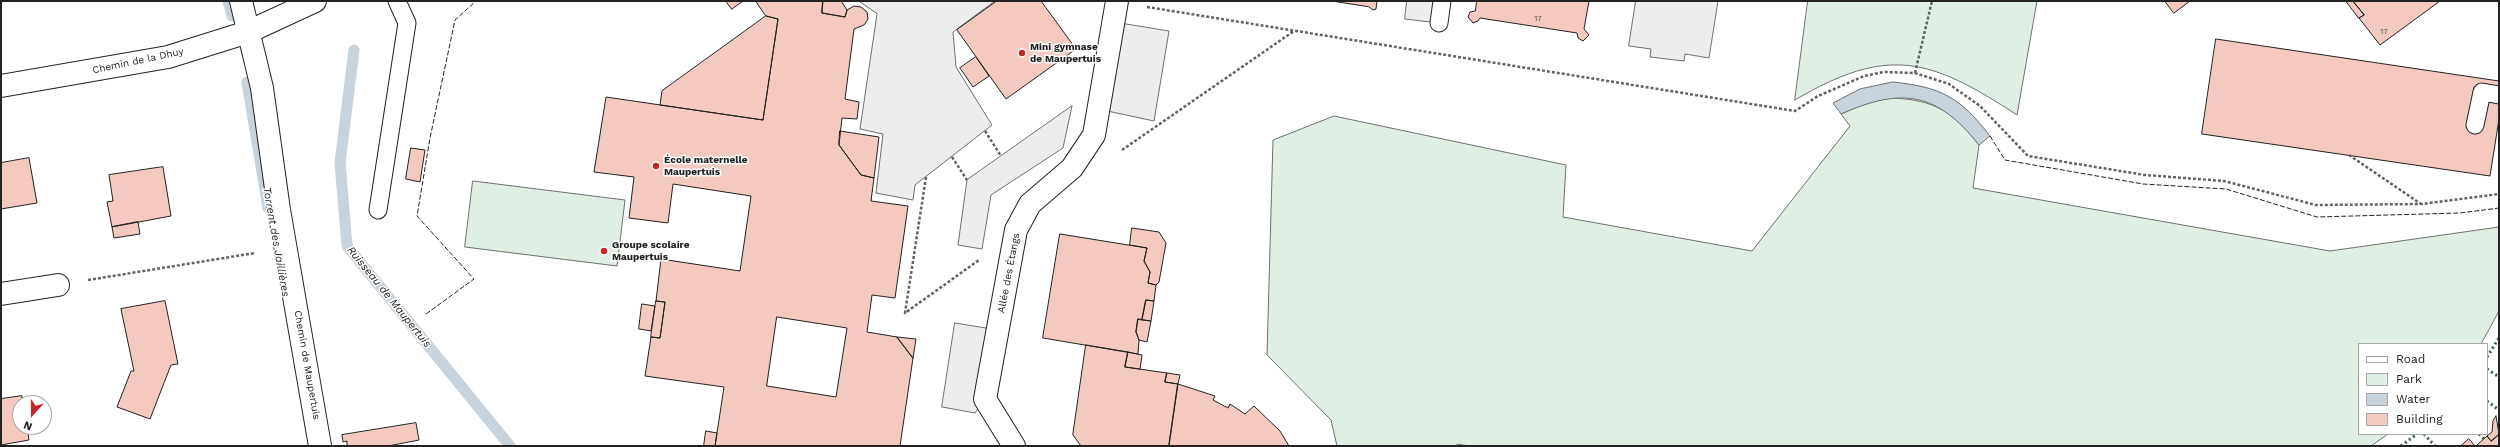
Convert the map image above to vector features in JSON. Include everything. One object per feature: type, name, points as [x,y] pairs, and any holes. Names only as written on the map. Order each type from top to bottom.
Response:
[{"type":"street","name":"Chemin de Maupertuis","points":[[241,1],[262,88],[279,210],[320,446]]},
{"type":"street","name":"Chemin de la Dhuy","points":[[1,86],[168,57],[248,32],[315,1]]},
{"type":"street","name":"Allée des Étangs","points":[[1014,446],[985,399],[1016,230],[1030,204],[1072,168],[1094,135],[1117,2]]},
{"type":"street","points":[[1,294],[58,285]]},
{"type":"lane","points":[[378,210],[407,23],[397,1]]},
{"type":"lane","points":[[1439,24],[1442,1]]},
{"type":"lane","points":[[2475,125],[2482,92],[2499,95]]},
{"type":"path","points":[[1915,73],[1932,1]]},
{"type":"path","points":[[1117,2],[1795,111],[1818,96],[1864,76],[1884,72],[1915,73],[1949,84],[1980,106],[2028,156],[2145,175],[2224,181],[2316,205],[2422,204],[2499,194]]},
{"type":"path","points":[[1118,153],[1294,31]]},
{"type":"path","points":[[985,131],[1001,156]]},
{"type":"path","points":[[2349,155],[2422,204]]},
{"type":"path","points":[[952,157],[967,180]]},
{"type":"path","points":[[926,177],[905,313],[983,257]]},
{"type":"path","points":[[58,285],[250,254]]},
{"type":"green space","points":[[1808,1],[2037,1],[2017,115],[1959,81],[1933,71],[1908,66],[1883,66],[1857,71],[1828,83],[1795,100]]},
{"type":"green space","points":[[1892,98],[1907,99],[1932,105],[1952,116],[1979,145],[1973,188],[2330,251],[2499,227],[2499,311],[2482,343],[2358,343],[2358,435],[2387,435],[2371,446],[1469,446],[1457,444],[1457,446],[1337,446],[1331,420],[1267,355],[1273,140],[1334,116],[1566,165],[1563,217],[1752,251],[1850,126],[1841,114],[1868,102]]},
{"type":"green space","points":[[473,181],[625,200],[617,266],[465,247]]},
{"type":"shaded area","points":[[859,1],[995,1],[953,32],[956,67],[992,125],[915,185],[913,200],[876,193],[883,134],[860,129],[877,14]]},
{"type":"shaded area","points":[[1407,1],[1442,1],[1439,23],[1405,19]]},
{"type":"shaded area","points":[[1636,1],[1718,1],[1709,58],[1685,54],[1684,61],[1650,57],[1651,49],[1629,46]]},
{"type":"shaded area","points":[[1114,22],[1169,31],[1154,121],[1098,109]]},
{"type":"shaded area","points":[[1072,106],[1063,148],[991,195],[982,249],[958,245],[967,180]]},
{"type":"shaded area","points":[[955,323],[998,330],[985,399],[975,413],[942,407]]},
{"type":"water","points":[[1893,82],[1924,87],[1948,96],[1969,112],[1990,136],[1979,145],[1964,127],[1948,114],[1933,105],[1917,100],[1900,98],[1882,100],[1863,105],[1841,114],[1833,103],[1860,89]]},
{"type":"building","points":[[726,1],[743,1],[732,9]]},
{"type":"building","points":[[756,1],[823,1],[822,13],[845,17],[847,10],[854,6],[861,7],[867,12],[868,19],[864,25],[854,29],[845,99],[859,102],[857,119],[842,118],[839,145],[861,175],[874,178],[871,201],[908,206],[895,298],[872,295],[867,332],[897,337],[913,358],[900,446],[715,446],[724,387],[645,376],[651,337],[660,338],[665,302],[656,301],[661,259],[740,271],[751,196],[673,184],[668,223],[629,218],[634,177],[594,172],[606,97],[763,120],[778,19],[766,16]],"holes":[[[777,317],[847,328],[836,397],[767,386]]]},
{"type":"building","points":[[823,1],[841,1],[847,10],[845,17],[822,13]]},
{"type":"building","name":"Mini gymnase de Maupertuis","points":[[997,1],[1041,1],[1076,49],[1006,99],[957,30]]},
{"type":"building","points":[[1332,1],[1377,1],[1376,9],[1373,10],[1369,7]]},
{"type":"building","points":[[1477,1],[1589,1],[1584,29],[1589,35],[1583,41],[1578,38],[1577,33],[1480,18],[1478,21],[1473,23],[1468,17],[1470,12],[1475,11]]},
{"type":"building","points":[[2165,1],[2190,1],[2174,13]]},
{"type":"building","points":[[2346,1],[2353,1],[2364,15],[2359,18]]},
{"type":"building","points":[[2353,1],[2440,1],[2380,45],[2359,18],[2364,15]]},
{"type":"building","points":[[766,16],[778,19],[763,120],[660,105],[662,91]]},
{"type":"building","points":[[2216,39],[2499,81],[2499,119],[2490,176],[2202,134]]},
{"type":"building","points":[[976,57],[989,76],[973,87],[960,68]]},
{"type":"building","points":[[840,131],[879,137],[874,178],[861,175],[839,145]]},
{"type":"building","points":[[411,148],[425,150],[420,182],[406,179]]},
{"type":"building","points":[[29,158],[37,203],[1,209],[1,163]]},
{"type":"building","points":[[163,167],[171,216],[112,227],[107,202],[113,201],[109,175]]},
{"type":"building","points":[[138,222],[140,234],[114,238],[112,227]]},
{"type":"building","points":[[1132,228],[1159,232],[1166,243],[1159,282],[1156,285],[1148,283],[1150,272],[1144,261],[1147,248],[1130,245]]},
{"type":"building","points":[[1060,234],[1147,248],[1144,261],[1150,272],[1148,283],[1156,285],[1154,301],[1146,300],[1142,320],[1138,319],[1136,332],[1139,340],[1138,354],[1043,338]]},
{"type":"building","points":[[1146,300],[1154,301],[1151,321],[1142,320]]},
{"type":"building","points":[[165,301],[178,364],[171,365],[150,419],[117,407],[131,371],[134,371],[121,309]]},
{"type":"building","points":[[656,301],[665,302],[660,338],[651,337]]},
{"type":"building","points":[[642,304],[655,306],[651,331],[639,329]]},
{"type":"building","points":[[1138,319],[1151,321],[1147,342],[1139,340],[1136,332]]},
{"type":"building","points":[[897,337],[916,339],[913,358]]},
{"type":"building","points":[[1086,345],[1128,352],[1125,367],[1167,373],[1165,382],[1178,384],[1169,446],[1081,446],[1073,435]]},
{"type":"building","points":[[1128,352],[1142,355],[1140,369],[1125,367]]},
{"type":"building","points":[[1167,373],[1180,375],[1178,384],[1165,382]]},
{"type":"building","points":[[1178,384],[1215,396],[1213,400],[1228,408],[1230,404],[1245,414],[1254,406],[1280,431],[1289,446],[1169,446]]},
{"type":"building","points":[[12,397],[12,435],[28,435],[29,440],[1,445],[1,399]]},
{"type":"building","points":[[2496,416],[2499,434],[2491,441],[2487,436],[2492,432],[2493,421]]},
{"type":"building","points":[[416,423],[419,440],[388,446],[347,446],[347,441],[343,442],[342,435]]},
{"type":"building","points":[[706,431],[717,433],[715,446],[704,446]]},
{"type":"building","points":[[2499,435],[2499,446],[2476,446],[2487,436],[2491,441]]},
{"type":"building","points":[[2469,439],[2475,446],[2461,446]]},
{"type":"waterway","name":"Torrent des Jaillières","points":[[228,1],[232,16]]},
{"type":"waterway","name":"Ruisseau de Maupertuis","points":[[354,50],[340,163],[347,246],[510,446]]},
{"type":"waterway","name":"Torrent des Jaillières","points":[[247,82],[268,208]]},
{"type":"hedge","points":[[2488,355],[2499,338]]},
{"type":"hedge","points":[[2488,370],[2499,377]]},
{"type":"hedge","points":[[2488,402],[2499,410]]},
{"type":"hedge","points":[[2401,446],[2416,435]]},
{"type":"hedge","points":[[2425,435],[2435,446]]},
{"type":"hedge","points":[[2480,435],[2484,439]]},
{"type":"fence","points":[[426,314],[474,279],[417,216],[430,138],[455,20],[476,1]]},
{"type":"fence","points":[[1990,136],[2005,160],[2143,184],[2226,189],[2317,217],[2460,213],[2499,208]]},
{"type":"place","name":"Mini gymnase de Maupertuis","points":[[1022,53]]},
{"type":"place","name":"École maternelle Maupertuis","points":[[656,166]]},
{"type":"place","name":"Groupe scolaire Maupertuis","points":[[604,251]]}]
